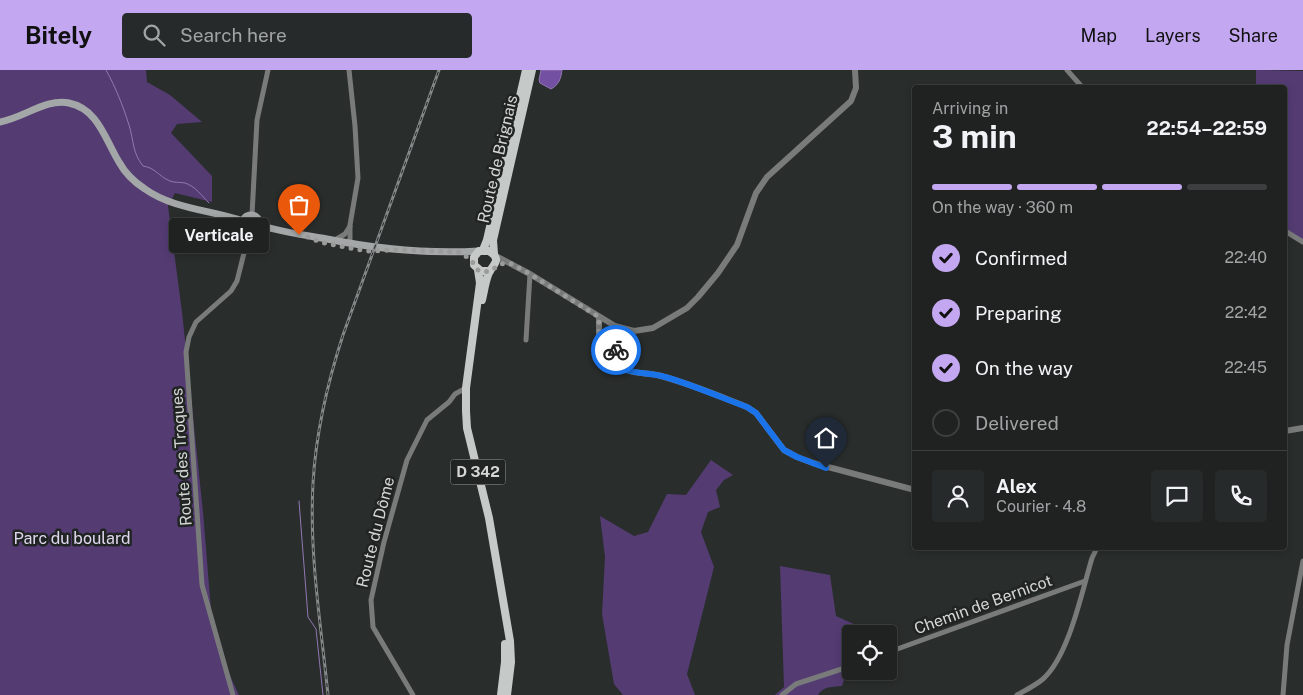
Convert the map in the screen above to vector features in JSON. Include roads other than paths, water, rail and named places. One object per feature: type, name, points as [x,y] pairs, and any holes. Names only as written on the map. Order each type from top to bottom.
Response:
[{"type":"main road","name":"Route de Brignais","points":[[481,251],[488,240],[526,70]]},
{"type":"main road","name":"Route de Brignais","points":[[494,255],[493,240],[532,70]]},
{"type":"main road","points":[[0,122],[22,116],[48,104],[61,102],[75,105],[96,119],[125,171],[144,189],[156,196],[174,202],[242,221]]},
{"type":"main road","points":[[246,216],[252,216],[257,218],[259,224],[256,231],[249,232],[244,229],[242,221],[246,216]]},
{"type":"main road","points":[[259,224],[312,238],[399,250]]},
{"type":"main road","points":[[312,238],[319,242],[359,250],[489,251],[494,255],[496,261],[492,269],[484,272],[478,270],[474,262],[460,252]]},
{"type":"main road","points":[[474,262],[474,257],[481,251]]},
{"type":"main road","name":"D 342","points":[[475,324],[492,269]]},
{"type":"main road","name":"D 342","points":[[478,270],[480,283],[466,388],[466,402],[468,428],[489,518],[510,640],[511,662],[507,695]]},
{"type":"main road","name":"D 342","points":[[501,695],[505,662],[506,619]]},
{"type":"street","points":[[252,216],[258,113],[268,70]]},
{"type":"street","points":[[350,70],[358,178],[350,225],[350,244]]},
{"type":"street","points":[[494,255],[530,274],[620,328],[634,331],[653,328],[686,308],[718,273],[737,246],[756,193],[767,177],[851,101],[856,88],[855,70]]},
{"type":"street","points":[[1067,70],[1080,85]]},
{"type":"street","points":[[334,241],[345,234],[350,225]]},
{"type":"street","name":"Route des Troques","points":[[233,695],[202,585],[186,352],[189,337],[196,322],[230,291],[237,281],[249,232]]},
{"type":"street","points":[[1287,232],[1303,242]]},
{"type":"street","points":[[492,269],[510,263]]},
{"type":"street","points":[[526,340],[530,274]]},
{"type":"street","points":[[599,317],[599,357],[603,360],[619,347],[626,346],[630,349],[630,354],[624,363],[626,370],[652,373],[684,382],[747,407],[756,413],[789,454],[826,468],[912,489]]},
{"type":"street","name":"Route du Dôme","points":[[413,695],[372,627],[371,600],[384,542],[407,460],[427,420],[449,402],[455,394],[466,388]]},
{"type":"street","points":[[449,402],[455,399],[466,402]]},
{"type":"street","points":[[1287,431],[1303,428]]},
{"type":"street","points":[[1017,695],[1044,678],[1054,666],[1071,631],[1085,581],[1096,550]]},
{"type":"street","points":[[1283,695],[1287,645],[1303,561]]},
{"type":"street","name":"Chemin de Bernicot","points":[[897,649],[1085,581]]},
{"type":"street","points":[[782,695],[796,684],[842,669]]},
{"type":"waterway","points":[[106,70],[122,104],[139,161],[143,166],[151,168],[170,181],[189,184],[209,203]]},
{"type":"waterway","points":[[299,501],[308,617],[316,629],[323,695]]},
{"type":"railway","points":[[328,695],[316,589],[312,510],[314,464],[320,427],[327,390],[343,335],[439,70]]},
{"type":"place","name":"Verticale","points":[[299,235]]},
{"type":"park label","name":"Parc du boulard","points":[[72,538]]}]
